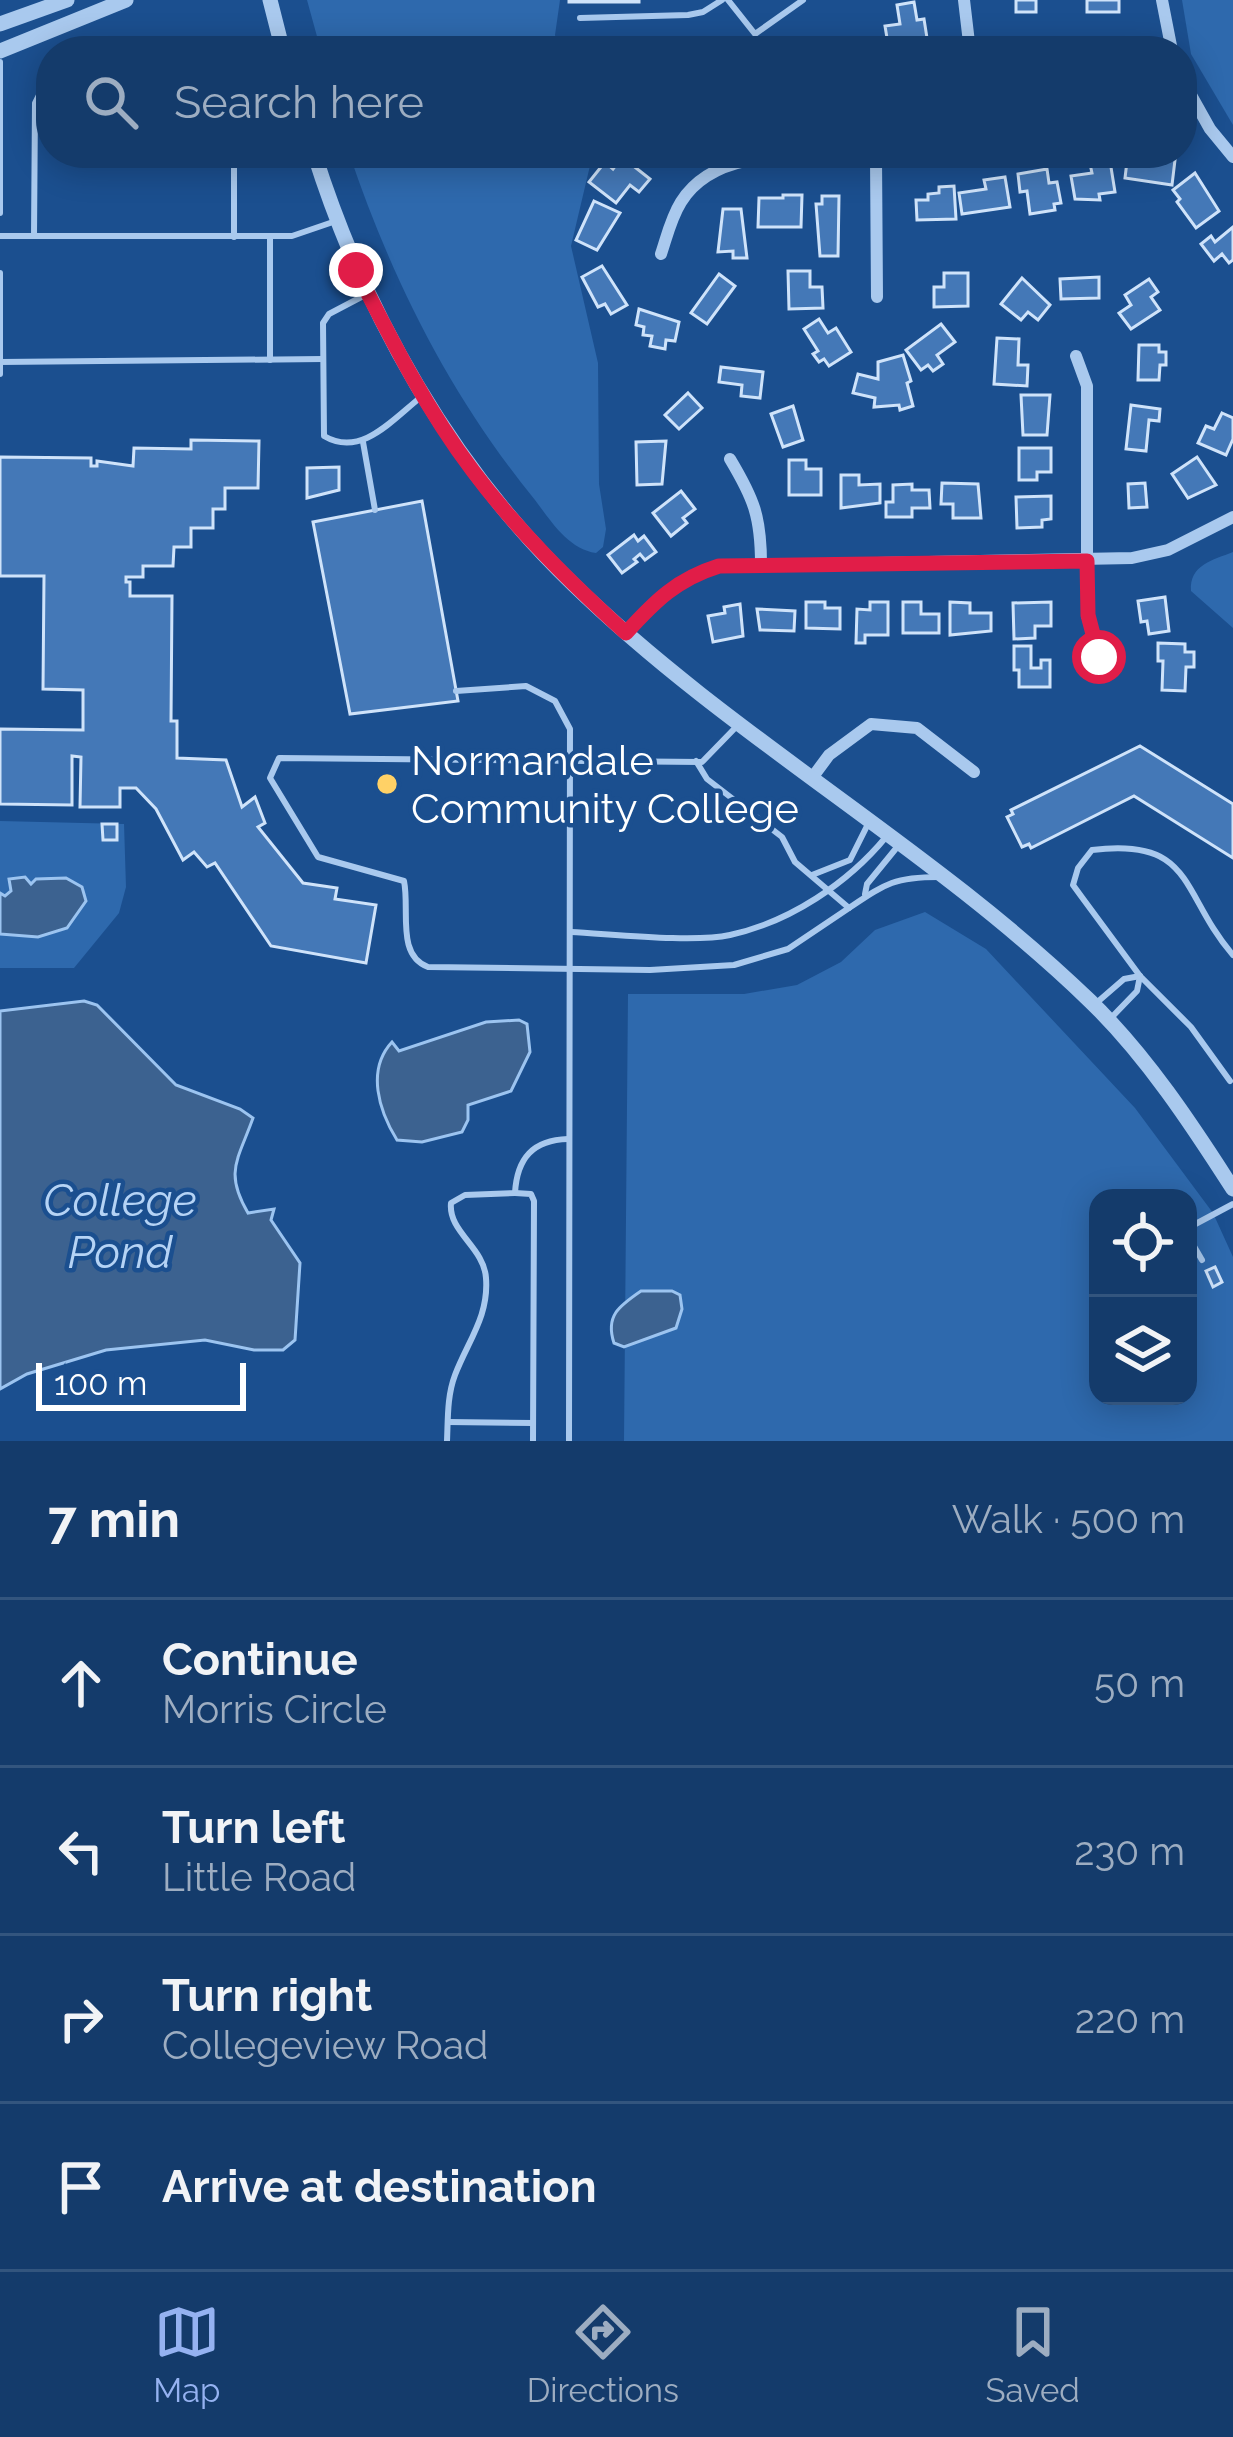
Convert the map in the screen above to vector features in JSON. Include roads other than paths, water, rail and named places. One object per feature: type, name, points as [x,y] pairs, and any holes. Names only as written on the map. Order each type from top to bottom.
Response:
[{"type":"street","points":[[0,24],[67,0]]},
{"type":"street","points":[[37,36],[126,0]]},
{"type":"street","points":[[271,0],[280,36]]},
{"type":"street","points":[[964,0],[968,36]]},
{"type":"street","points":[[1162,0],[1169,36]]},
{"type":"street","points":[[0,51],[36,36]]},
{"type":"street","points":[[1197,115],[1233,158]]},
{"type":"street","points":[[319,168],[368,293],[423,395],[473,471],[521,528],[626,633],[1033,948],[1108,1021],[1205,1145],[1233,1189]]},
{"type":"street","points":[[661,254],[682,200],[724,168]]},
{"type":"street","points":[[876,168],[877,297]]},
{"type":"street","points":[[1076,356],[1088,386],[1088,615],[1099,657]]},
{"type":"street","points":[[730,459],[754,501],[760,522],[760,564]]},
{"type":"street","points":[[626,633],[670,587],[719,566],[1132,558],[1168,550],[1233,517]]},
{"type":"street","points":[[812,778],[829,755],[871,724],[917,728],[974,772]]},
{"type":"lane","points":[[580,18],[688,15],[725,0],[755,34],[803,0]]},
{"type":"lane","points":[[0,62],[0,213]]},
{"type":"lane","points":[[34,236],[36,101]]},
{"type":"lane","points":[[234,168],[234,237]]},
{"type":"lane","points":[[0,236],[270,237],[299,235],[337,221]]},
{"type":"lane","points":[[270,237],[270,360]]},
{"type":"lane","points":[[0,273],[0,374]]},
{"type":"lane","points":[[368,293],[329,314],[323,323],[324,436],[339,443],[363,442],[423,395]]},
{"type":"lane","points":[[0,362],[322,359]]},
{"type":"lane","points":[[363,442],[375,510]]},
{"type":"lane","points":[[457,691],[526,686],[555,701],[571,729],[568,1441]]},
{"type":"lane","points":[[740,723],[702,762],[279,758],[270,778],[318,857],[404,881],[409,953],[416,963],[428,967],[650,970],[734,965],[788,949],[878,885],[904,877],[944,877]]},
{"type":"lane","points":[[696,761],[703,776],[782,837],[790,853],[849,908]]},
{"type":"lane","points":[[812,875],[850,860],[869,821]]},
{"type":"lane","points":[[570,932],[728,936],[784,916],[858,871],[894,839]]},
{"type":"lane","points":[[864,898],[867,884],[894,839]]},
{"type":"lane","points":[[1232,1082],[1191,1027],[1140,976],[1073,885],[1078,868],[1093,850],[1121,847],[1156,852],[1180,869],[1217,936],[1233,955]]},
{"type":"lane","points":[[1094,1005],[1124,979],[1140,976]]},
{"type":"lane","points":[[1108,1021],[1137,991],[1140,976]]},
{"type":"lane","points":[[515,1193],[516,1174],[533,1148],[546,1140],[568,1138]]},
{"type":"lane","points":[[447,1441],[455,1375],[482,1321],[486,1279],[475,1248],[453,1222],[451,1203],[465,1195],[515,1193],[531,1194],[534,1201],[532,1441]]},
{"type":"lane","points":[[1197,1226],[1233,1204]]},
{"type":"lane","points":[[1197,1250],[1202,1260]]},
{"type":"lane","points":[[448,1422],[533,1424]]},
{"type":"water","points":[[25,877],[31,884],[36,879],[66,878],[82,887],[86,901],[67,928],[38,937],[0,934],[0,893],[5,896],[11,891],[9,879]]},
{"type":"water","name":"College Pond","points":[[84,1001],[97,1005],[176,1085],[253,1118],[238,1156],[237,1187],[248,1213],[274,1209],[271,1220],[300,1263],[295,1340],[283,1350],[254,1350],[205,1340],[106,1350],[27,1374],[0,1389],[0,1011]]},
{"type":"water","points":[[519,1020],[527,1024],[530,1052],[511,1091],[468,1105],[462,1132],[422,1142],[397,1140],[385,1116],[377,1078],[392,1042],[399,1051],[486,1022]]},
{"type":"water","points":[[641,1291],[680,1295],[682,1309],[676,1328],[624,1347],[614,1343],[611,1326],[616,1313]]},
{"type":"place","name":"Normandale Community College","points":[[387,784]]}]
